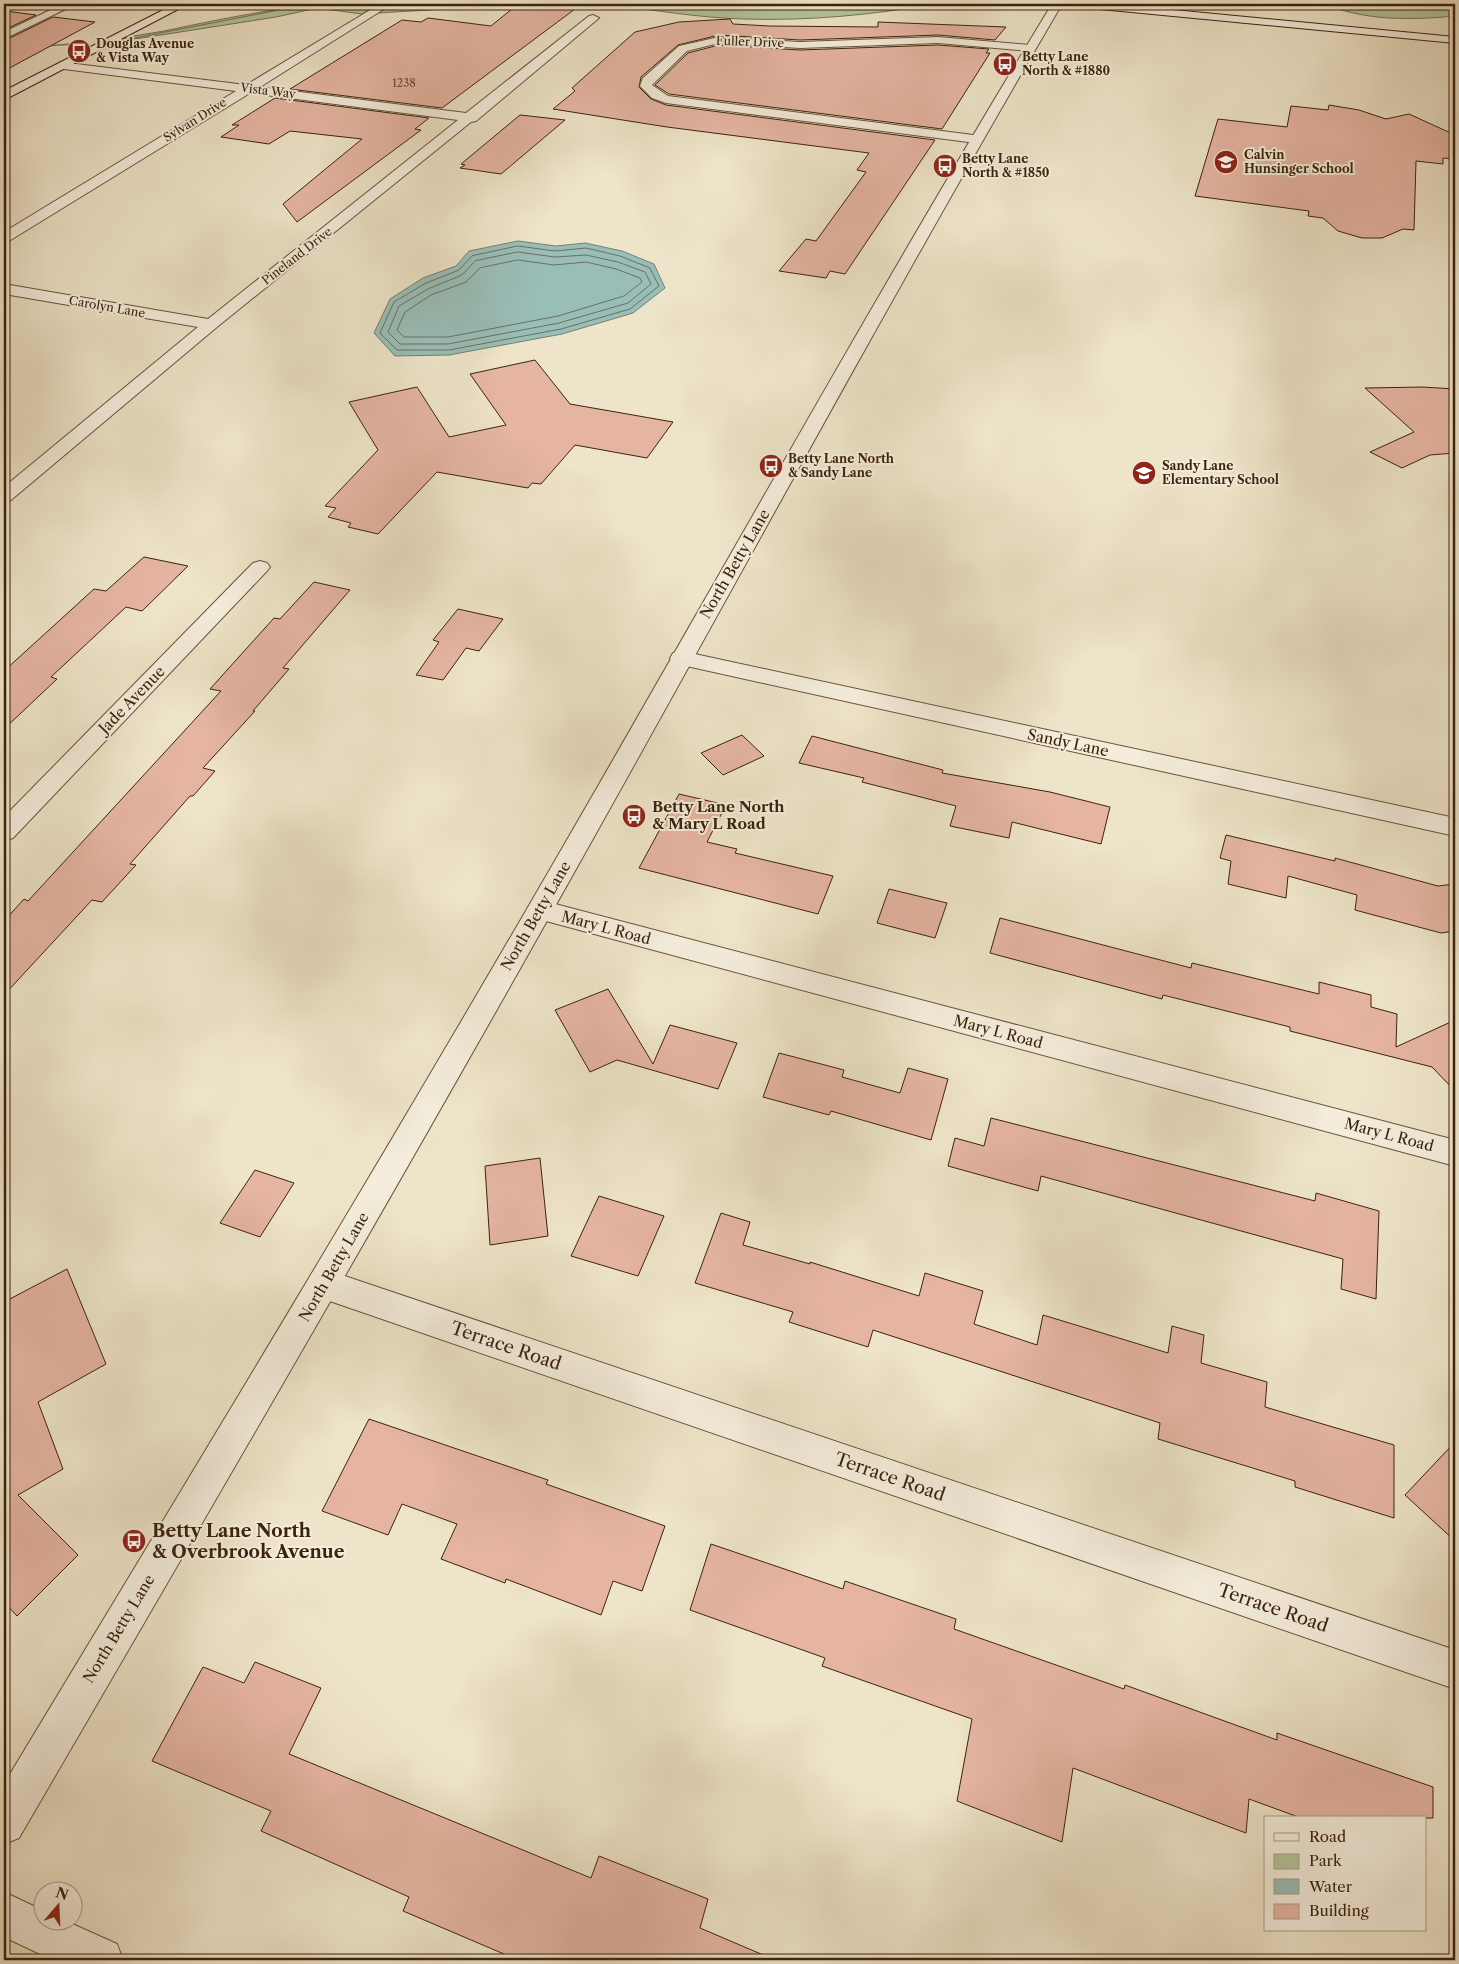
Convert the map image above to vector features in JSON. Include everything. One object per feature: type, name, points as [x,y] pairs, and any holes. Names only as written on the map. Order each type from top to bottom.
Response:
[{"type":"street","points":[[4,6],[32,4]]},
{"type":"street","points":[[4,36],[71,4]]},
{"type":"street","points":[[4,96],[183,4]]},
{"type":"street","name":"Sylvan Drive","points":[[4,238],[387,4]]},
{"type":"street","name":"North Betty Lane","points":[[4,1823],[324,1284],[540,910],[976,139],[1057,4]]},
{"type":"street","points":[[1079,4],[1455,40]]},
{"type":"street","name":"Pineland Drive","points":[[4,496],[211,324],[471,118],[593,18]]},
{"type":"street","name":"Fuller Drive","points":[[976,139],[666,99],[656,96],[646,86],[648,81],[684,48],[719,40],[837,45],[938,40],[1029,48]]},
{"type":"street","name":"Vista Way","points":[[64,64],[471,118]]},
{"type":"street","name":"Carolyn Lane","points":[[4,289],[211,324]]},
{"type":"street","name":"Jade Avenue","points":[[4,832],[260,567]]},
{"type":"street","name":"Sandy Lane","points":[[681,658],[1455,827]]},
{"type":"street","name":"Mary L Road","points":[[540,910],[1455,1153]]},
{"type":"street","name":"Terrace Road","points":[[324,1284],[1455,1670]]},
{"type":"street","points":[[4,1914],[101,1960]]},
{"type":"green space","points":[[317,4],[379,4],[362,14],[317,8],[276,17],[116,42],[133,36],[221,19]]},
{"type":"green space","points":[[394,4],[532,4],[378,13]]},
{"type":"green space","points":[[608,4],[934,4],[840,16],[745,19],[711,17]]},
{"type":"green space","points":[[1332,4],[1455,4],[1455,16],[1408,19],[1376,17],[1345,11],[1330,6]]},
{"type":"water","points":[[518,241],[556,246],[585,243],[622,251],[654,264],[665,288],[633,313],[562,334],[449,355],[395,356],[374,333],[390,299],[423,278],[456,266],[469,251]]},
{"type":"building","points":[[518,4],[575,9],[442,108],[290,89],[402,20],[421,22],[428,18],[491,26]]},
{"type":"building","points":[[5,11],[36,15],[4,30]]},
{"type":"building","points":[[53,17],[95,22],[4,71],[4,41]]},
{"type":"building","points":[[730,19],[733,24],[769,26],[878,27],[878,22],[1006,27],[995,40],[938,35],[800,40],[719,35],[678,45],[641,77],[639,87],[651,99],[666,105],[935,140],[845,274],[830,271],[826,278],[779,271],[806,239],[816,241],[866,172],[857,170],[869,153],[667,127],[553,109],[575,91],[572,88],[635,32],[679,22]]},
{"type":"building","points":[[719,45],[800,50],[938,45],[989,49],[986,53],[990,53],[942,129],[669,94],[655,85],[688,53]]},
{"type":"building","points":[[275,98],[429,118],[415,129],[421,130],[297,222],[283,204],[362,139],[290,131],[269,144],[221,137],[239,125],[232,125]]},
{"type":"building","points":[[1329,105],[1359,110],[1386,119],[1409,114],[1455,135],[1455,159],[1443,158],[1443,164],[1416,161],[1414,230],[1403,229],[1382,238],[1362,238],[1338,231],[1323,218],[1308,216],[1309,211],[1195,196],[1218,119],[1287,127],[1291,106],[1328,110]]},
{"type":"building","points":[[520,115],[565,120],[501,174],[460,168],[465,165],[461,164]]},
{"type":"building","points":[[535,360],[570,404],[673,422],[647,458],[575,445],[541,484],[532,483],[528,488],[437,472],[378,534],[348,527],[351,523],[328,517],[336,508],[325,506],[378,450],[349,402],[417,387],[449,437],[506,425],[470,374]]},
{"type":"building","points":[[1423,387],[1455,389],[1455,453],[1430,455],[1402,468],[1370,452],[1414,432],[1365,388]]},
{"type":"building","points":[[144,557],[188,566],[142,611],[126,607],[51,677],[57,679],[4,729],[4,671],[94,589],[106,591]]},
{"type":"building","points":[[314,582],[350,590],[283,668],[289,669],[253,711],[255,711],[203,768],[215,771],[193,796],[190,796],[130,864],[136,865],[102,902],[92,900],[4,995],[4,921],[24,899],[28,901],[221,691],[210,689],[274,618],[280,619]]},
{"type":"building","points":[[458,609],[503,619],[479,651],[466,648],[443,680],[416,675],[439,642],[433,640]]},
{"type":"building","points":[[742,735],[764,756],[723,775],[701,753]]},
{"type":"building","points":[[812,736],[943,770],[942,773],[1050,792],[1110,807],[1101,844],[1012,822],[1009,838],[950,826],[956,806],[862,782],[864,778],[799,763]]},
{"type":"building","points":[[679,794],[726,805],[707,842],[737,849],[735,853],[833,876],[818,914],[639,868]]},
{"type":"building","points":[[1226,835],[1335,861],[1335,858],[1438,886],[1455,884],[1455,931],[1441,933],[1355,910],[1357,895],[1288,876],[1286,898],[1228,884],[1231,861],[1220,858]]},
{"type":"building","points":[[889,889],[947,903],[935,938],[877,923]]},
{"type":"building","points":[[1000,918],[1191,968],[1192,963],[1319,994],[1319,982],[1371,995],[1371,1007],[1397,1014],[1396,1047],[1455,1020],[1455,1091],[1432,1067],[1290,1031],[1290,1027],[1163,995],[1162,999],[990,953]]},
{"type":"building","points":[[608,989],[653,1064],[670,1025],[737,1043],[718,1089],[617,1060],[590,1072],[555,1010]]},
{"type":"building","points":[[779,1053],[844,1070],[842,1077],[900,1093],[908,1068],[948,1079],[931,1140],[831,1111],[829,1115],[763,1097]]},
{"type":"building","points":[[991,1118],[1315,1201],[1316,1193],[1379,1211],[1376,1299],[1341,1289],[1343,1259],[1041,1176],[1038,1191],[948,1166],[955,1138],[984,1146]]},
{"type":"building","points":[[540,1158],[548,1236],[490,1245],[485,1166]]},
{"type":"building","points":[[255,1170],[294,1183],[260,1237],[220,1223]]},
{"type":"building","points":[[599,1196],[664,1216],[638,1276],[571,1256]]},
{"type":"building","points":[[721,1213],[750,1222],[743,1245],[810,1264],[810,1262],[919,1296],[925,1273],[983,1291],[974,1324],[1037,1345],[1043,1315],[1168,1353],[1172,1326],[1204,1335],[1201,1363],[1267,1382],[1265,1407],[1394,1445],[1394,1518],[1295,1487],[1295,1481],[1158,1439],[1160,1423],[873,1330],[868,1347],[789,1322],[793,1312],[695,1283]]},
{"type":"building","points":[[67,1269],[106,1364],[38,1402],[63,1469],[18,1495],[78,1555],[17,1616],[4,1602],[4,1302]]},
{"type":"building","points":[[369,1419],[548,1480],[546,1484],[665,1526],[642,1591],[613,1581],[601,1615],[506,1579],[505,1583],[441,1559],[457,1524],[402,1504],[388,1535],[322,1511]]},
{"type":"building","points":[[1455,1442],[1455,1541],[1405,1495]]},
{"type":"building","points":[[711,1544],[843,1589],[845,1581],[956,1619],[954,1629],[1124,1689],[1125,1685],[1277,1740],[1277,1733],[1433,1787],[1433,1818],[1426,1818],[1426,1816],[1296,1816],[1249,1799],[1246,1833],[1073,1768],[1062,1842],[957,1801],[972,1719],[822,1666],[825,1658],[690,1610]]},
{"type":"building","points":[[255,1662],[321,1688],[289,1754],[591,1878],[599,1856],[708,1899],[700,1928],[775,1960],[518,1960],[403,1911],[409,1897],[261,1831],[271,1811],[152,1761],[203,1667],[244,1683]]},
{"type":"waterway","points":[[133,38],[311,4]]},
{"type":"waterway","points":[[723,4],[813,7],[909,4]]},
{"type":"waterway","points":[[39,46],[86,43]]},
{"type":"place","name":"Douglas Avenue & Vista Way","points":[[79,51]]},
{"type":"place","name":"Betty Lane North & #1880","points":[[1005,64]]},
{"type":"place","name":"Calvin Hunsinger School","points":[[1226,162]]},
{"type":"place","name":"Betty Lane North & #1850","points":[[945,166]]},
{"type":"place","name":"Betty Lane North & Sandy Lane","points":[[771,466]]},
{"type":"place","name":"Sandy Lane Elementary School","points":[[1144,473]]},
{"type":"place","name":"Betty Lane North & Mary L Road","points":[[634,816]]},
{"type":"place","name":"Betty Lane North & Overbrook Avenue","points":[[134,1541]]}]
